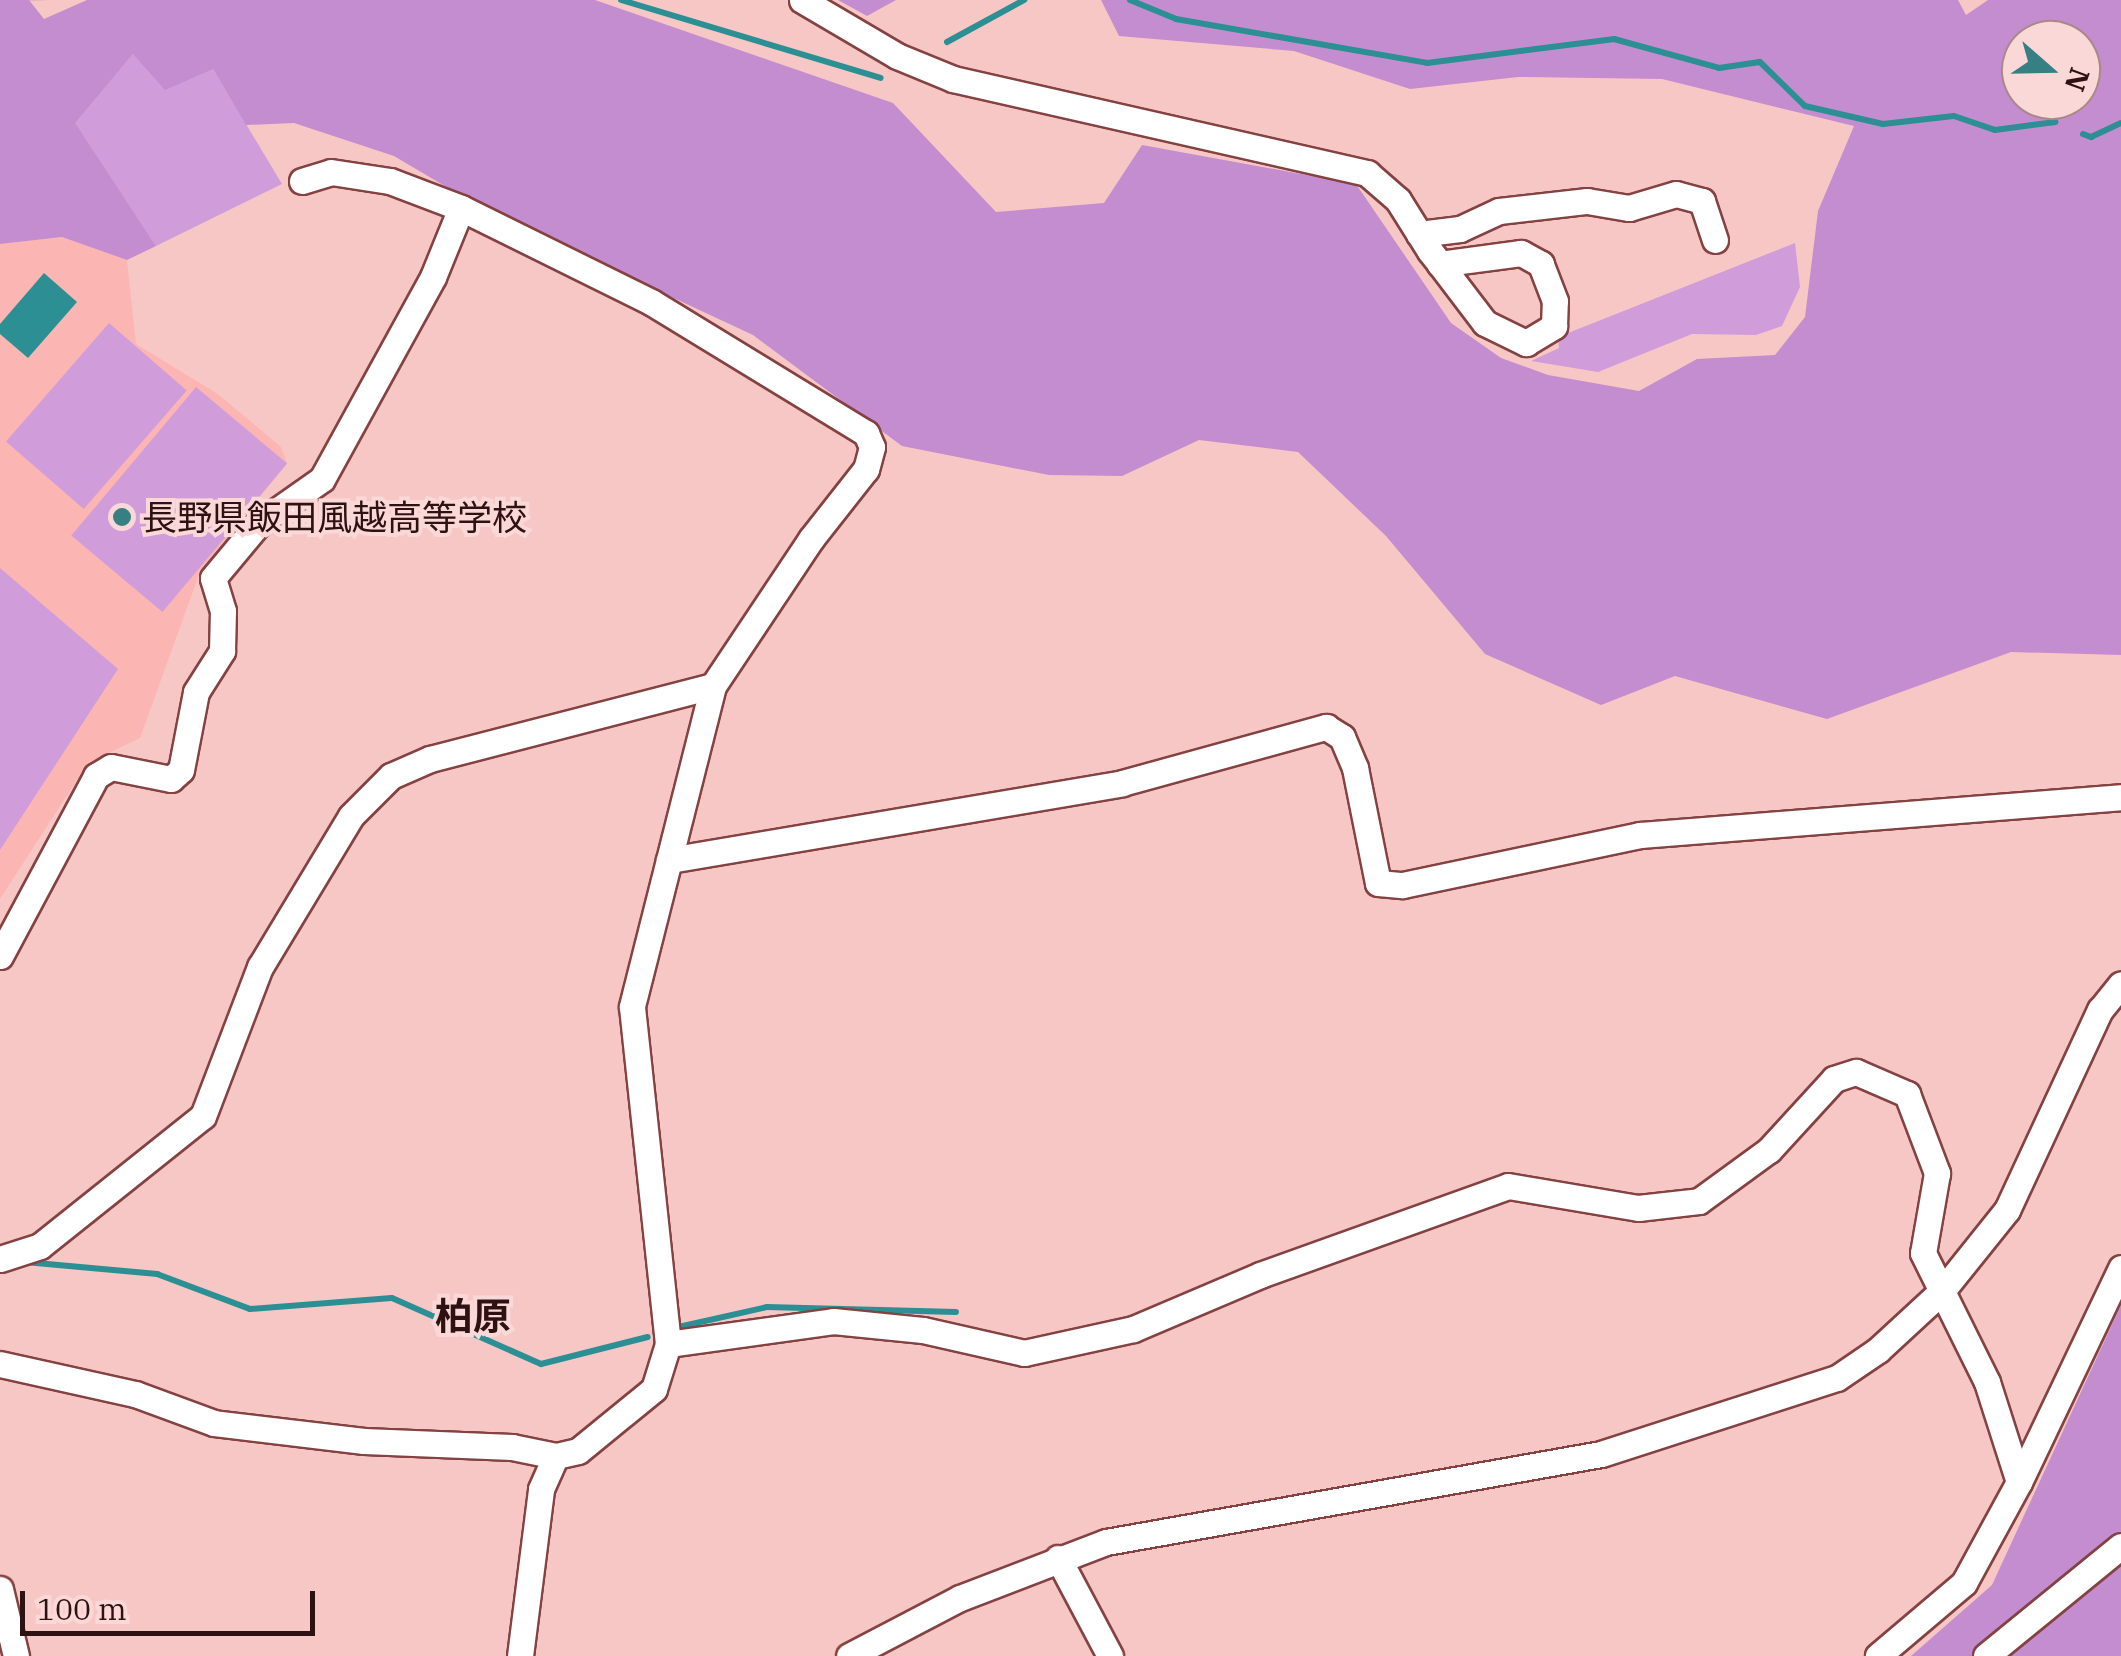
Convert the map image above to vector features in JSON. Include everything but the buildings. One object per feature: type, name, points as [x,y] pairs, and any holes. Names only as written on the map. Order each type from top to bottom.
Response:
[{"type":"street","points":[[802,0],[896,56],[953,79],[1367,173],[1398,200],[1429,250],[1485,323],[1526,343],[1554,326],[1555,301],[1541,264],[1522,253],[1429,250]]},
{"type":"street","points":[[0,1364],[135,1394],[214,1423],[364,1441],[512,1446],[556,1456],[578,1451],[654,1389],[668,1344],[632,1006],[713,686],[810,538],[866,470],[869,440],[651,302],[461,208],[390,182],[331,172],[302,181]]},
{"type":"street","points":[[1429,250],[1460,230],[1518,208],[1587,201],[1629,208],[1676,194],[1702,200],[1714,240]]},
{"type":"street","points":[[0,956],[96,776],[111,767],[170,779],[182,770],[196,692],[222,651],[223,611],[213,578],[258,524],[322,479],[433,277],[461,208]]},
{"type":"street","points":[[0,1259],[40,1246],[203,1116],[260,967],[351,816],[390,776],[713,686]]},
{"type":"street","points":[[669,860],[1122,782],[1326,727],[1342,737],[1356,768],[1378,883],[1402,885],[1640,834],[2121,797]]},
{"type":"street","points":[[848,1656],[960,1598],[1058,1558],[1125,1539],[1602,1454],[1706,1425],[1837,1378],[1878,1350],[1942,1291],[2007,1210],[2100,1010],[2121,984]]},
{"type":"street","points":[[668,1344],[732,1330],[833,1320],[922,1330],[1024,1354],[1134,1329],[1260,1275],[1508,1186],[1638,1208],[1699,1201],[1769,1150],[1834,1079],[1856,1072],[1907,1094],[1937,1173],[1923,1253],[1988,1382],[2019,1482]]},
{"type":"street","points":[[1878,1656],[1964,1584],[2019,1482],[2121,1268]]},
{"type":"street","points":[[520,1656],[541,1489],[556,1456]]},
{"type":"street","points":[[1986,1656],[2121,1546]]},
{"type":"street","points":[[1058,1558],[1110,1656]]},
{"type":"street","points":[[0,1589],[16,1656]]},
{"type":"shaded area","points":[[0,0],[29,0],[44,19],[87,0],[595,0],[893,103],[996,212],[1104,203],[1142,145],[1356,184],[1451,323],[1501,358],[1548,375],[1639,391],[1697,359],[1775,355],[1805,317],[1818,211],[1854,126],[1662,79],[1518,77],[1410,89],[1294,51],[1119,36],[1101,0],[1958,0],[1966,15],[1988,0],[2121,0],[2121,655],[2011,652],[1827,719],[1675,676],[1601,705],[1485,654],[1386,536],[1298,452],[1199,440],[1122,476],[1049,475],[902,446],[753,335],[487,211],[394,156],[294,123],[246,125],[213,69],[165,90],[133,54],[75,123],[156,246],[127,260],[62,237],[0,244]]},
{"type":"shaded area","points":[[838,0],[896,0],[867,16]]},
{"type":"shaded area","points":[[133,54],[213,69],[282,184],[156,246],[74,123]]},
{"type":"shaded area","name":"長野県飯田風越高等学校","points":[[62,237],[127,260],[136,344],[218,394],[281,447],[287,463],[200,572],[140,738],[88,763],[0,899],[0,244]]},
{"type":"shaded area","points":[[1795,243],[1800,287],[1782,326],[1756,335],[1692,334],[1598,372],[1531,361],[1559,348],[1558,337]]},
{"type":"shaded area","points":[[109,323],[187,391],[84,509],[6,441]]},
{"type":"shaded area","points":[[196,387],[287,463],[162,612],[71,536]]},
{"type":"shaded area","points":[[0,568],[118,669],[0,850]]},
{"type":"shaded area","points":[[2121,1305],[2121,1656],[1911,1656],[1992,1585]]},
{"type":"water","points":[[44,273],[77,302],[28,358],[0,334],[0,324]]},
{"type":"waterway","points":[[621,0],[881,78]]},
{"type":"waterway","points":[[947,42],[1024,0]]},
{"type":"waterway","points":[[1130,0],[1176,19],[1427,63],[1614,39],[1719,68],[1760,62],[1805,106],[1883,124],[1954,116],[1995,130],[2055,122]]},
{"type":"waterway","points":[[2083,134],[2091,137],[2121,123]]},
{"type":"waterway","points":[[25,1262],[157,1274],[250,1309],[392,1298],[541,1364],[648,1337]]},
{"type":"waterway","points":[[674,1328],[767,1307],[956,1312]]},
{"type":"place","name":"長野県飯田風越高等学校","points":[[122,517]]},
{"type":"district","name":"柏原","points":[[473,1316]]}]
